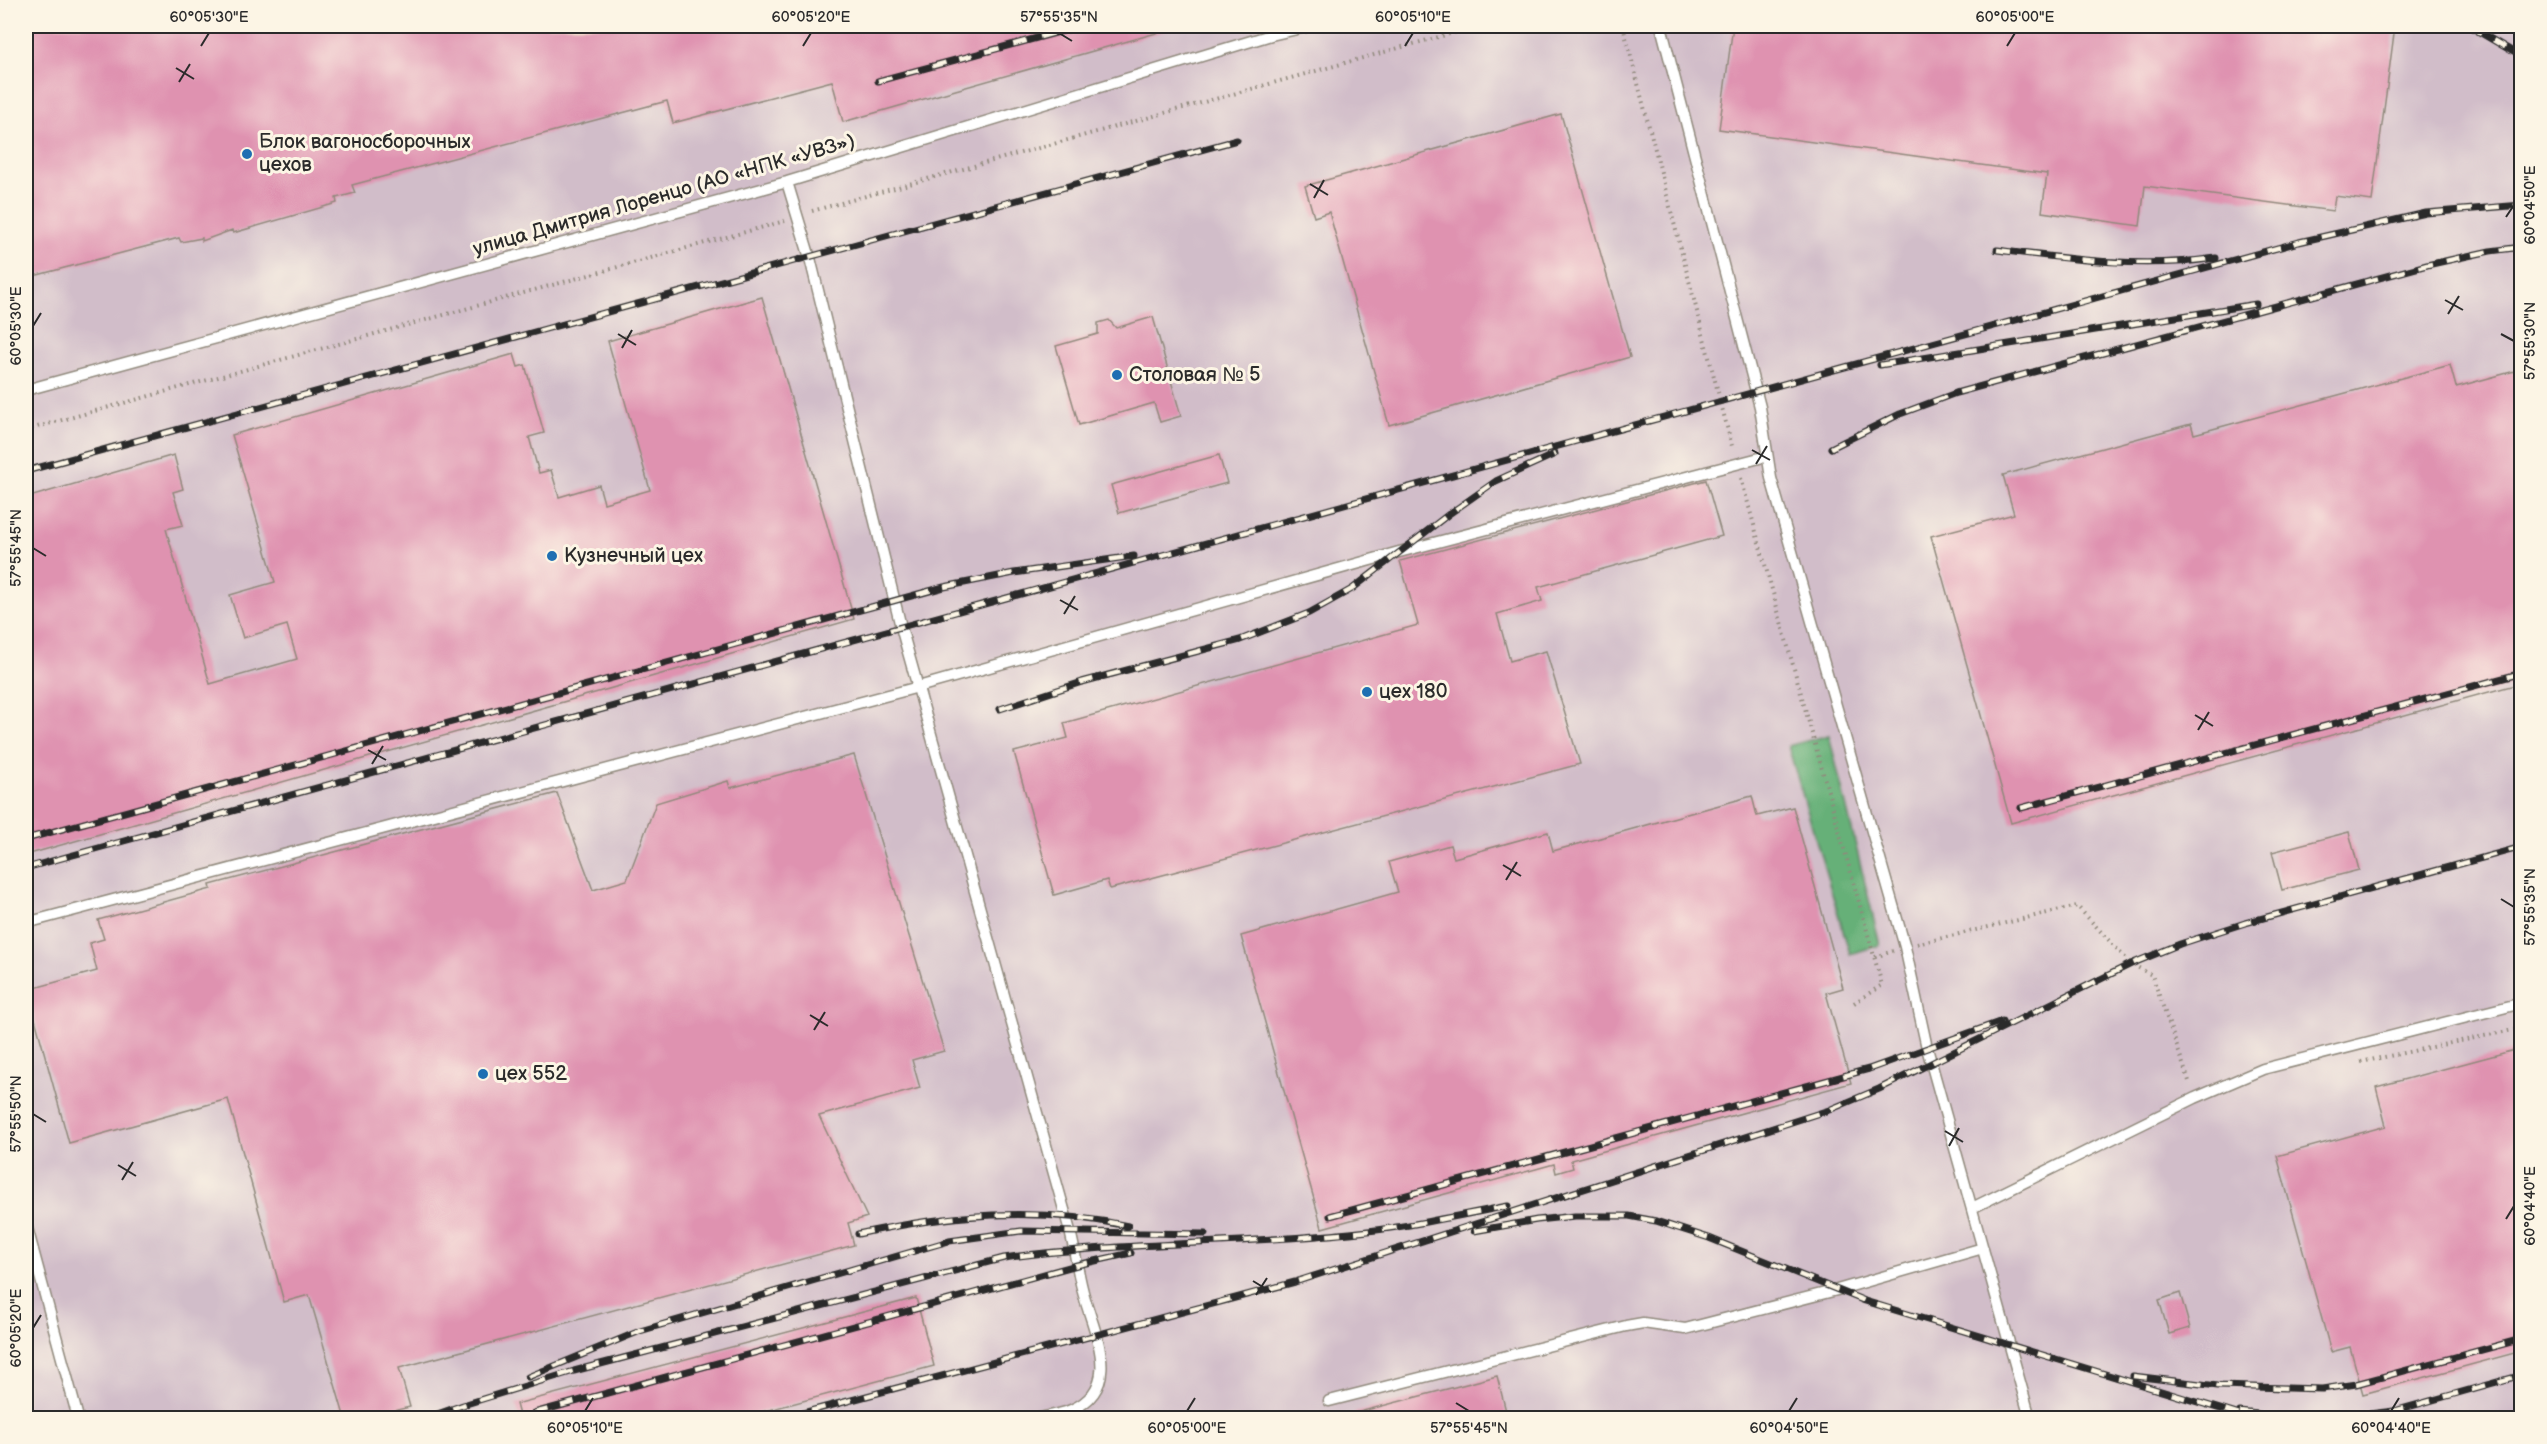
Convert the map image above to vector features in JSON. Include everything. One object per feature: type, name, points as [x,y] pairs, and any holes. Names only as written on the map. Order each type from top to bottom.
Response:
[{"type":"lane","name":"улица Дмитрия Лоренцо (АО «НПК «УВЗ»)","points":[[26,390],[787,182],[1270,30],[1310,26]]},
{"type":"lane","points":[[1661,26],[1760,407],[1771,478],[1905,947],[1927,1048],[2030,1419]]},
{"type":"lane","points":[[787,182],[798,215],[901,627],[1070,1231],[1080,1282],[1101,1352],[1103,1365],[1100,1378],[1095,1391],[1085,1402],[1071,1410],[1040,1419]]},
{"type":"lane","points":[[26,923],[919,686],[1399,552],[1767,456]]},
{"type":"lane","points":[[1972,1208],[2195,1098],[2263,1069],[2522,1002]]},
{"type":"lane","points":[[26,1224],[78,1419]]},
{"type":"lane","points":[[1329,1401],[1626,1326],[1643,1323],[1685,1329],[1837,1290],[1983,1248]]},
{"type":"path","points":[[26,430],[1478,26]]},
{"type":"path","points":[[1623,26],[1737,464],[1882,985],[1854,1003]]},
{"type":"path","points":[[1875,957],[1905,947],[2077,906],[2131,964],[2152,975],[2195,1098]]},
{"type":"path","points":[[2358,1063],[2522,1028]]},
{"type":"shaded area","points":[[26,26],[2521,26],[2521,1418],[26,1418]]},
{"type":"green space","points":[[1829,735],[1880,945],[1850,954],[1788,746]]},
{"type":"building","name":"Блок вагоносборочных цехов","points":[[26,26],[1167,26],[1167,30],[843,122],[832,81],[673,123],[667,101],[352,185],[355,193],[336,198],[337,203],[233,233],[232,230],[202,241],[202,238],[181,242],[179,238],[26,278]]},
{"type":"building","points":[[1733,26],[2395,26],[2372,201],[2335,196],[2333,211],[2145,186],[2140,226],[2042,212],[2047,174],[1719,129]]},
{"type":"building","points":[[1561,114],[1630,357],[1389,425],[1329,212],[1314,217],[1305,186]]},
{"type":"building","name":"Кузнечный цех","points":[[762,297],[854,619],[26,855],[26,498],[174,455],[183,489],[173,492],[183,525],[166,529],[210,684],[297,659],[287,625],[243,638],[230,595],[275,582],[232,435],[514,354],[518,367],[525,365],[544,433],[529,437],[539,473],[551,470],[559,497],[599,485],[604,503],[650,490],[608,341]]},
{"type":"building","name":"Столовая № 5","points":[[1153,317],[1181,416],[1160,422],[1154,403],[1079,425],[1056,346],[1098,334],[1098,323],[1109,320],[1116,328]]},
{"type":"building","points":[[2450,365],[2456,387],[2522,369],[2522,683],[2011,823],[1931,536],[2014,514],[2003,475],[2191,424],[2194,434]]},
{"type":"building","points":[[1219,455],[1227,483],[1119,513],[1111,485]]},
{"type":"building","name":"цех 180","points":[[1706,480],[1722,536],[1538,587],[1542,601],[1497,614],[1510,661],[1546,651],[1580,764],[1110,889],[1107,880],[1054,895],[1014,752],[1068,738],[1064,723],[1418,625],[1400,561]]},
{"type":"building","name":"цех 552","points":[[854,755],[944,1051],[912,1060],[920,1088],[819,1116],[867,1217],[848,1223],[854,1245],[399,1368],[410,1407],[359,1419],[345,1419],[309,1295],[284,1302],[228,1099],[69,1143],[27,990],[97,971],[90,943],[104,939],[98,920],[211,889],[210,885],[557,793],[593,890],[627,880],[656,803],[728,781],[730,788]]},
{"type":"building","points":[[1752,796],[1757,816],[1793,807],[1843,988],[1826,993],[1851,1083],[1571,1160],[1573,1168],[1556,1173],[1554,1164],[1322,1228],[1241,936],[1398,892],[1389,862],[1450,845],[1454,858],[1548,832],[1553,851]]},
{"type":"building","points":[[2349,832],[2359,870],[2282,890],[2272,852]]},
{"type":"building","points":[[2522,1048],[2522,1351],[2363,1394],[2350,1347],[2331,1352],[2277,1156],[2386,1126],[2376,1087]]},
{"type":"building","points":[[2180,1293],[2190,1328],[2169,1334],[2159,1300]]},
{"type":"building","points":[[916,1298],[934,1366],[735,1419],[520,1419],[516,1404]]},
{"type":"building","points":[[1497,1376],[1508,1419],[1355,1419],[1355,1413]]},
{"type":"railway","points":[[878,81],[1081,26]]},
{"type":"railway","points":[[2469,26],[2522,57]]},
{"type":"railway","points":[[26,471],[1237,140]]},
{"type":"railway","points":[[26,868],[2299,242],[2426,213],[2522,205]]},
{"type":"railway","points":[[1831,448],[1900,414],[1956,393],[2427,265],[2490,251],[2522,247]]},
{"type":"railway","points":[[1997,250],[2133,263],[2216,258]]},
{"type":"railway","points":[[1880,365],[2256,304]]},
{"type":"railway","points":[[1000,709],[1082,682],[1240,640],[1309,613],[1352,589],[1449,514],[1496,481],[1555,454]]},
{"type":"railway","points":[[26,839],[944,587],[1014,573],[1134,556]]},
{"type":"railway","points":[[2021,808],[2522,673]]},
{"type":"railway","points":[[784,1418],[1295,1282],[1829,1110],[1879,1089],[2131,964],[2180,944],[2245,923],[2522,847]]},
{"type":"railway","points":[[1330,1216],[1869,1069],[2002,1021]]},
{"type":"railway","points":[[426,1418],[574,1371],[1004,1258],[1090,1249],[1264,1240],[1370,1231],[1508,1206]]},
{"type":"railway","points":[[858,1234],[959,1217],[1026,1214],[1060,1216],[1128,1226]]},
{"type":"railway","points":[[1474,1231],[1575,1216],[1629,1216],[1656,1221],[1709,1238],[1865,1301],[2250,1418]]},
{"type":"railway","points":[[528,1377],[640,1331],[949,1241],[1021,1231],[1205,1234]]},
{"type":"railway","points":[[534,1413],[1077,1265],[1131,1253]]},
{"type":"railway","points":[[2133,1376],[2218,1386],[2322,1389],[2356,1384],[2522,1339]]},
{"type":"railway","points":[[2335,1418],[2394,1411],[2522,1375]]},
{"type":"railway","points":[[2240,1412],[2291,1418]]},
{"type":"place","name":"Блок вагоносборочных цехов","points":[[247,154]]},
{"type":"place","name":"Столовая № 5","points":[[1117,375]]},
{"type":"place","name":"Кузнечный цех","points":[[552,556]]},
{"type":"place","name":"цех 180","points":[[1367,692]]},
{"type":"place","name":"цех 552","points":[[483,1074]]}]
